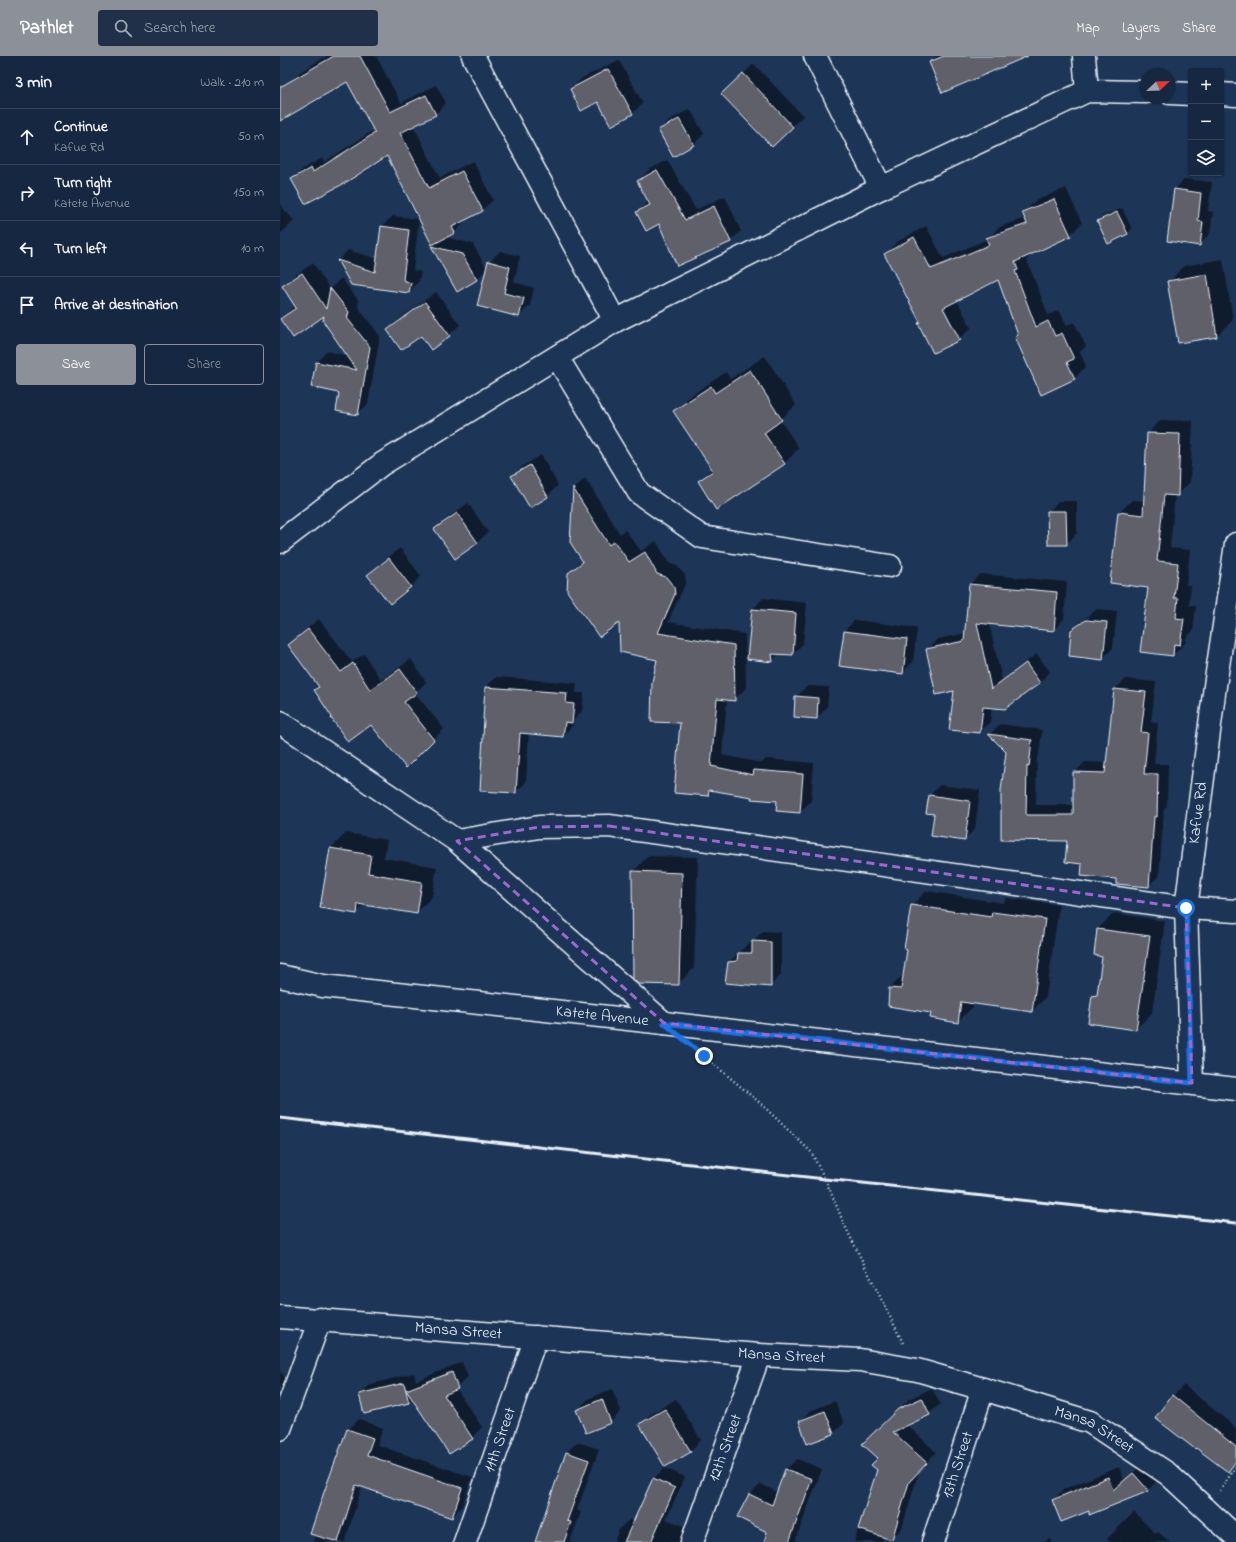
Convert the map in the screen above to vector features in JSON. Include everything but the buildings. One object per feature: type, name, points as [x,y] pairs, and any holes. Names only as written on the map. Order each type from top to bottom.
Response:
[{"type":"street","points":[[473,56],[615,321]]},
{"type":"street","points":[[815,56],[881,188]]},
{"type":"street","points":[[1084,56],[1087,91]]},
{"type":"street","points":[[280,542],[382,464],[615,321],[881,188],[1087,91],[1140,92]]},
{"type":"street","points":[[1176,93],[1188,94]]},
{"type":"street","points":[[1224,94],[1236,95]]},
{"type":"street","points":[[557,357],[639,493],[702,536],[890,566]]},
{"type":"street","name":"Kafue Rd","points":[[1192,1083],[1186,908],[1215,686],[1236,544]]},
{"type":"street","points":[[280,722],[456,841],[664,1023]]},
{"type":"street","points":[[456,841],[539,827],[609,826],[1186,908],[1236,911]]},
{"type":"street","name":"Katete Avenue","points":[[280,976],[323,986],[664,1023],[1236,1089]]},
{"type":"street","name":"Mansa Street","points":[[280,1317],[759,1355],[860,1360],[917,1370],[1090,1422],[1168,1474],[1236,1537]]},
{"type":"street","points":[[280,1429],[320,1319]]},
{"type":"street","name":"11th Street","points":[[465,1542],[536,1337]]},
{"type":"street","name":"12th Street","points":[[692,1542],[759,1355]]},
{"type":"street","name":"13th Street","points":[[933,1542],[983,1389]]},
{"type":"path","points":[[693,1046],[759,1102],[812,1152],[845,1226],[917,1370]]},
{"type":"path","points":[[1208,1511],[1236,1466]]},
{"type":"highlighted area","points":[[609,826],[1186,908],[1192,1083],[664,1023],[457,841],[539,827]]},
{"type":"railway","points":[[280,1118],[1236,1223]]},
{"type":"route","points":[[704,1056],[664,1023],[1192,1083],[1186,908]]}]
